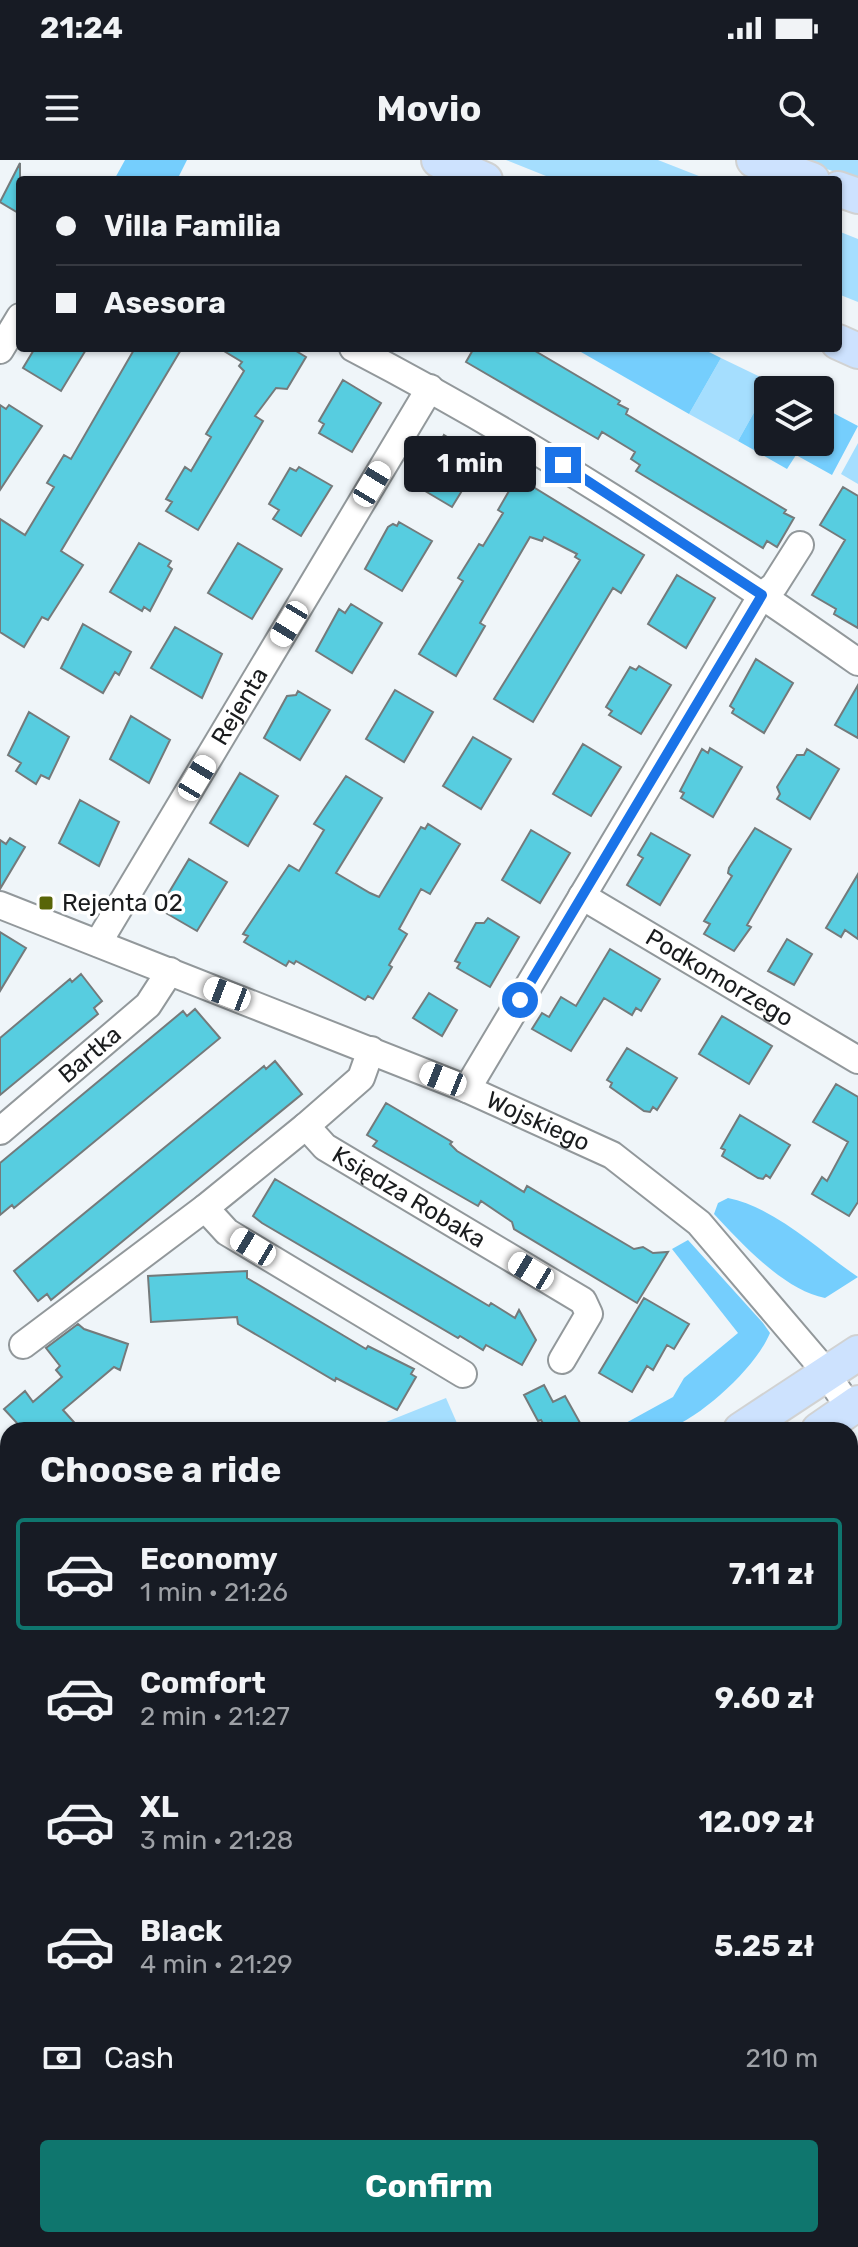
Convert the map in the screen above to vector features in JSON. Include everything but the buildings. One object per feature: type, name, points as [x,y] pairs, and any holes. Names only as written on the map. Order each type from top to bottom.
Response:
[{"type":"main road","points":[[439,160],[476,176]]},
{"type":"main road","points":[[754,160],[800,176]]},
{"type":"main road","points":[[753,1422],[858,1353]]},
{"type":"main road","points":[[830,1422],[854,1405]]},
{"type":"street","points":[[0,350],[16,324]]},
{"type":"street","points":[[361,352],[430,388],[589,480],[858,662]]},
{"type":"street","name":"Rejenta","points":[[98,943],[430,388]]},
{"type":"street","points":[[467,1089],[762,595],[774,586],[800,545]]},
{"type":"street","name":"Podkomorzego","points":[[582,896],[858,1060]]},
{"type":"street","name":"Wojskiego","points":[[0,905],[467,1089],[573,1134],[612,1155],[662,1190],[699,1223],[854,1405]]},
{"type":"street","name":"Bartka","points":[[0,1131],[148,1005],[170,971]]},
{"type":"street","name":"Księdza Robaka","points":[[23,1345],[205,1208],[306,1126],[361,1078],[371,1050]]},
{"type":"street","name":"Księdza Robaka","points":[[306,1126],[325,1147],[583,1301],[589,1314],[562,1360]]},
{"type":"street","points":[[205,1208],[227,1232],[463,1374]]},
{"type":"shaded area","points":[[125,160],[187,160],[179,176],[116,176]]},
{"type":"shaded area","points":[[506,160],[658,160],[699,176],[546,176]]},
{"type":"shaded area","points":[[801,160],[858,160],[858,180]]},
{"type":"shaded area","points":[[842,233],[858,239],[858,302],[842,296]]},
{"type":"shaded area","points":[[581,352],[709,352],[721,358],[689,414]]},
{"type":"shaded area","points":[[721,358],[758,376],[754,376],[754,412],[738,441],[689,414]]},
{"type":"shaded area","points":[[754,412],[754,450],[738,441]]},
{"type":"shaded area","points":[[834,413],[858,426],[832,475],[798,456],[834,456]]},
{"type":"shaded area","points":[[858,443],[858,484],[841,474]]},
{"type":"shaded area","points":[[764,456],[795,456],[787,469]]},
{"type":"shaded area","points":[[728,1198],[746,1203],[780,1220],[858,1277],[825,1298],[794,1286],[737,1239],[714,1214],[718,1203]]},
{"type":"shaded area","points":[[688,1240],[770,1333],[741,1375],[712,1402],[684,1422],[628,1422],[673,1397],[684,1378],[738,1333],[672,1249]]},
{"type":"shaded area","points":[[446,1398],[456,1422],[386,1422]]},
{"type":"place","name":"Rejenta 02","points":[[46,903]]},
{"type":"route","points":[[520,1000],[762,595],[703,553],[563,465]]}]
